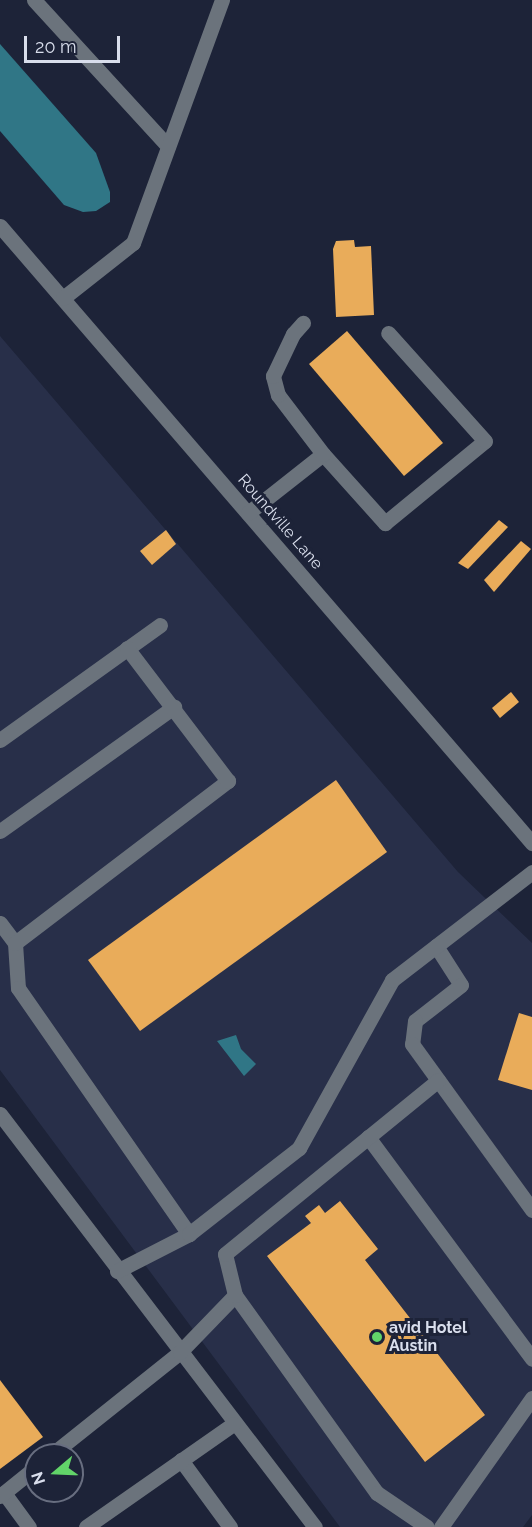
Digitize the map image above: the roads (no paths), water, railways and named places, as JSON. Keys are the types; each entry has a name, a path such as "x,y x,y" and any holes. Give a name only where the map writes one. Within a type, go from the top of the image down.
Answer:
{"street":[{"path":"34,0 168,146"},
{"path":"63,298 133,243 222,0"},
{"name":"Roundville Lane","path":"0,226 532,843"},
{"path":"303,323 292,334 273,376 278,395 323,454 385,523 485,441 388,333"},
{"path":"249,513 323,454"},
{"path":"0,740 160,625"},
{"path":"15,943 228,781 127,648"},
{"path":"0,831 174,707"},
{"path":"117,1271 189,1234 299,1148 392,980 532,872"},
{"path":"0,923 15,943 18,988 189,1234"},
{"path":"436,946 461,985 415,1021 412,1044 532,1210"},
{"path":"427,1527 377,1493 235,1295 225,1254 438,1080"},
{"path":"0,1114 233,1424 315,1527"},
{"path":"368,1137 532,1359"},
{"path":"66,1443 180,1352 235,1295"},
{"path":"441,1527 532,1398"},
{"path":"86,1527 233,1424"},
{"path":"181,1460 230,1527"},
{"path":"24,1477 2,1494 29,1527"}],"place":[{"name":"avid Hotel Austin","path":"377,1337"}]}
